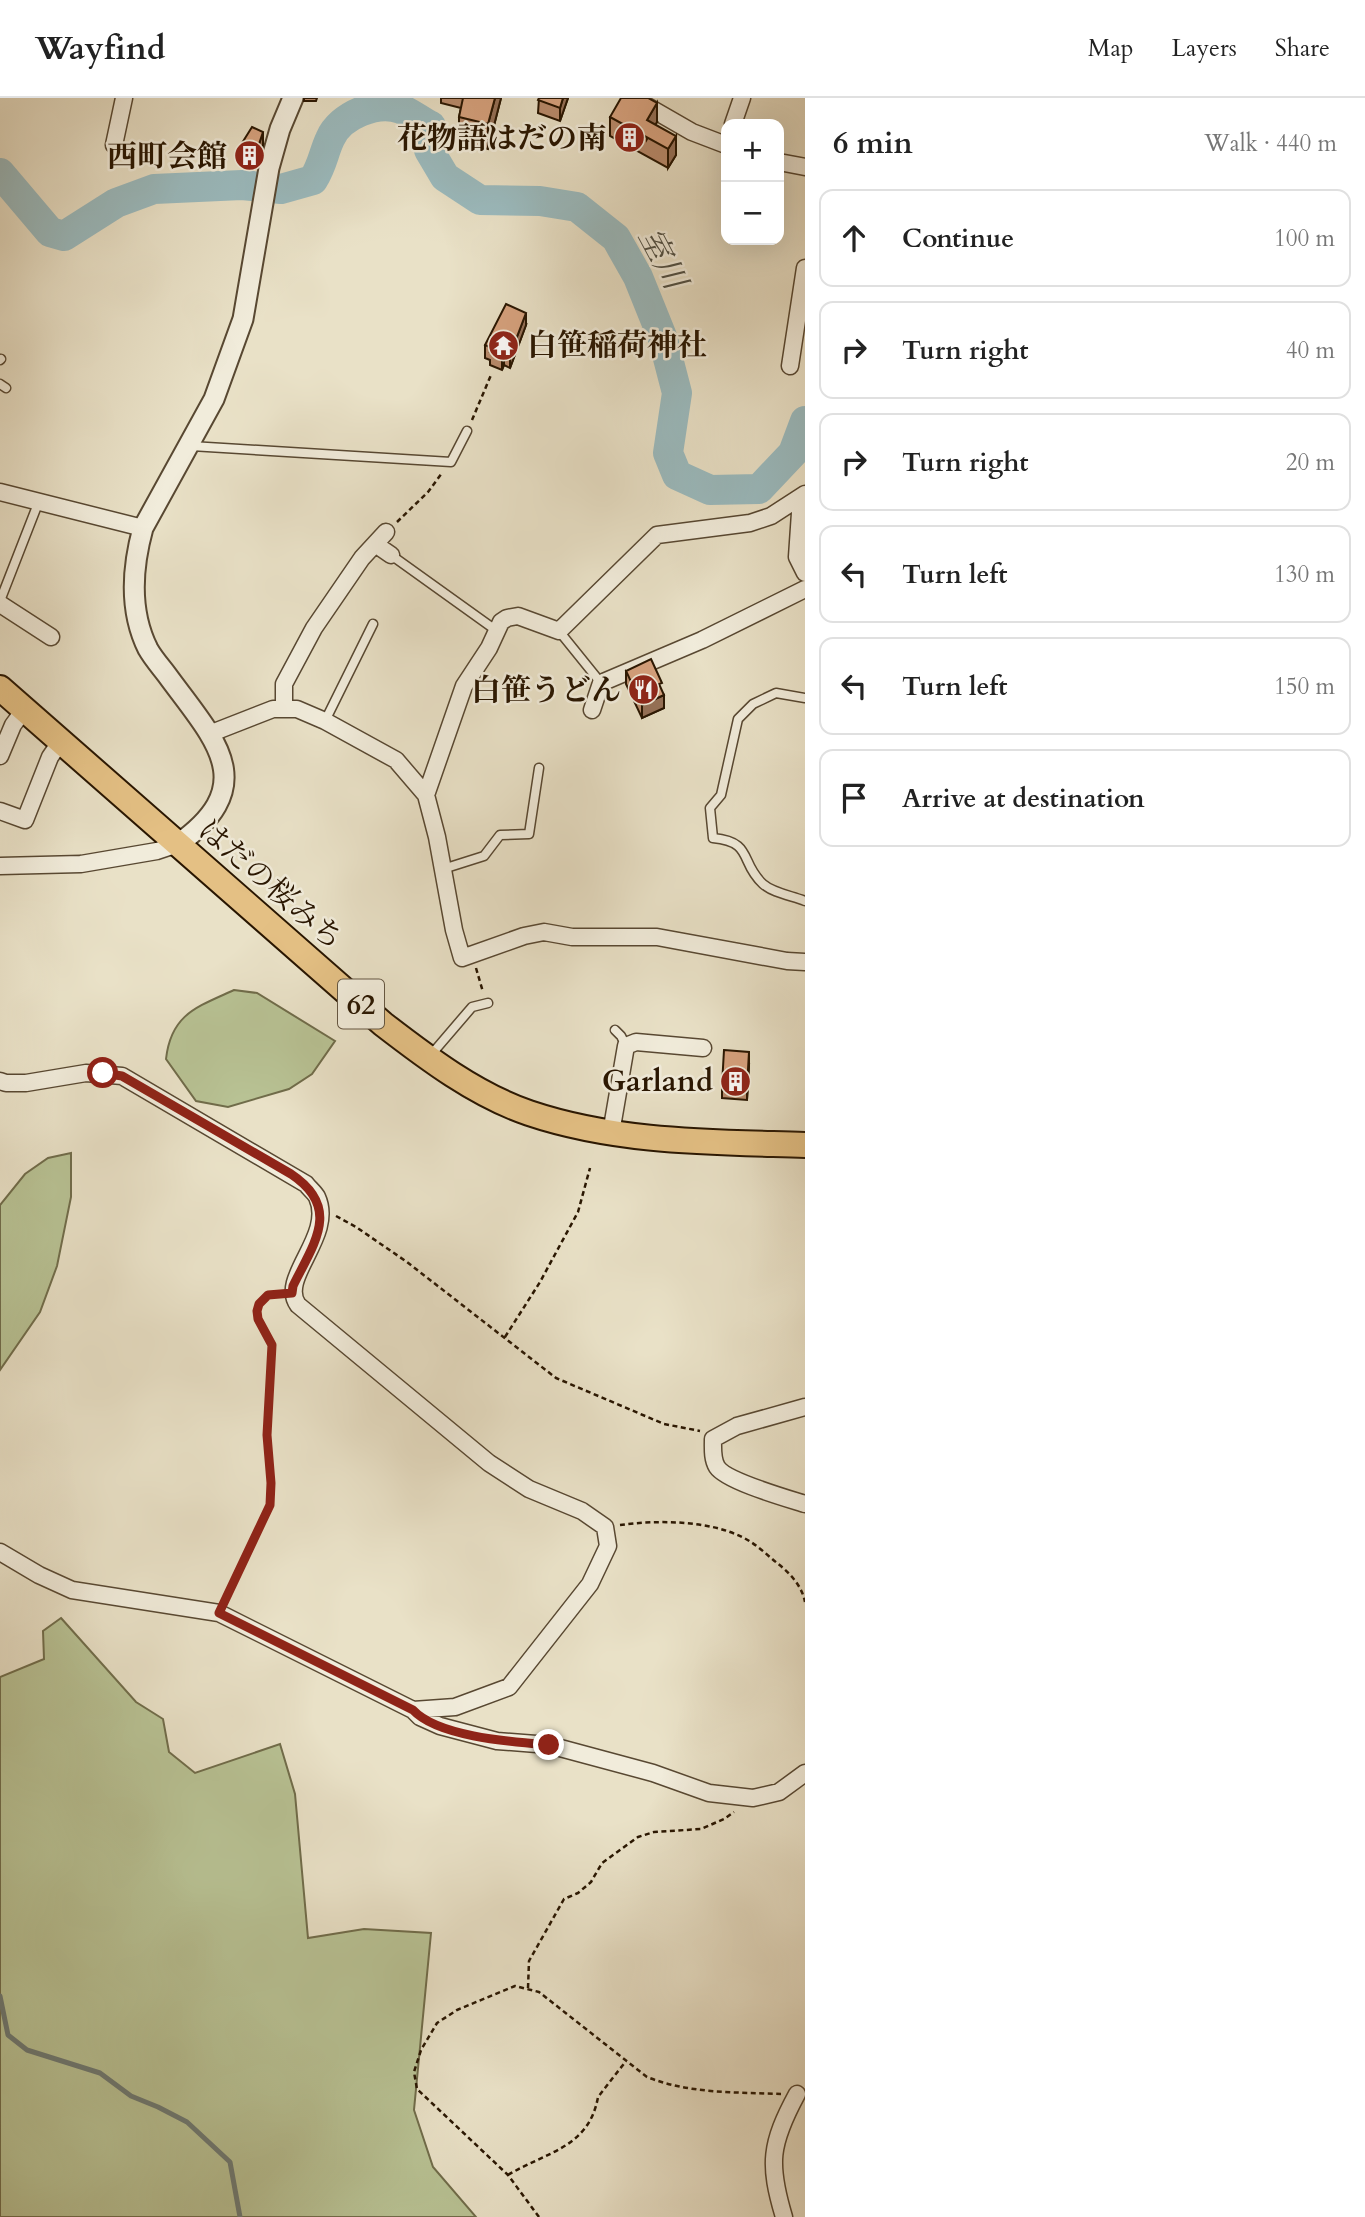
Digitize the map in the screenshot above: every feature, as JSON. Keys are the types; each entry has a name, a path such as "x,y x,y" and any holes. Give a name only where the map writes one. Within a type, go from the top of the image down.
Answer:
{"main road":[{"name":"はだの桜みち","path":"0,688 383,1024 428,1058 489,1095 528,1112 611,1133 676,1141 805,1145"}],"street":[{"path":"0,866 81,864 156,851 178,844 196,832 221,798 225,777 221,753 149,651 135,607 134,578 143,528 214,398 243,319 269,168 280,129 293,98"},
{"path":"633,98 692,132 721,142"},
{"path":"735,119 742,98"},
{"path":"114,145 127,107"},
{"path":"784,163 805,167"},
{"path":"790,366 805,268"},
{"path":"0,492 143,528"},
{"path":"803,496 797,557 805,573"},
{"path":"426,795 464,686 501,622 519,616 559,631 657,535 750,523 771,516 803,496"},
{"path":"386,533 391,555"},
{"path":"284,707 284,684 314,628 339,589 386,533"},
{"path":"592,710 601,683 702,640 805,589"},
{"path":"0,603 51,638"},
{"path":"209,734 284,707 297,709 325,721 396,760 426,795 462,958 524,936 544,932 572,937 657,937 805,962"},
{"path":"0,756 13,725 24,710"},
{"path":"0,811 25,820 50,757 61,741"},
{"path":"611,1133 626,1046 636,1042 703,1048"},
{"path":"0,1080 6,1083 26,1083 86,1073 122,1076 306,1184 317,1198 318,1234 293,1286 292,1293 298,1305 489,1463 529,1489 582,1511 605,1527 608,1546 590,1584 509,1687 455,1707 413,1710"},
{"path":"805,1407 737,1426 713,1439 716,1466 727,1477 805,1504"},
{"path":"0,1552 72,1590 219,1613 413,1710 420,1717 440,1727 498,1741 549,1745 653,1773 709,1793 753,1798 779,1792 805,1773"},
{"path":"784,2217 774,2183 774,2152 786,2115 797,2094"}],"lane":[{"path":"188,445 450,462 467,431"},
{"path":"0,603 39,501"},
{"path":"391,555 497,631"},
{"path":"325,721 373,624"},
{"path":"559,631 601,683"},
{"path":"805,698 776,693 753,704 738,719 721,795 710,808 713,838 732,840 765,886 805,901"},
{"path":"443,869 484,856 500,835 529,834 540,768"},
{"path":"428,1058 471,1007 487,1003"},
{"path":"615,1030 626,1046"}],"path":[{"path":"471,420 491,374"},
{"path":"386,533 428,492 450,462"},
{"path":"472,955 487,1003"},
{"path":"505,1337 540,1282 578,1212 590,1168"},
{"path":"318,1207 376,1241 556,1378 664,1424 717,1436"},
{"path":"219,1613 270,1505 267,1435 272,1345 258,1319 257,1311 259,1304 268,1295 292,1293"},
{"path":"605,1527 639,1523 700,1525 726,1530 745,1538 782,1567 802,1590 805,1602"},
{"path":"528,1988 529,1961 559,1907 564,1899 578,1893 591,1882 601,1863 638,1837 654,1832 701,1829 724,1819 753,1798"},
{"path":"539,2217 508,2175 417,2090 414,2072 421,2050 437,2023 457,2010 515,1986 528,1988 539,1992 647,2077 698,2091 797,2094"},
{"path":"508,2175 574,2142 581,2135 598,2096 626,2061"}],"green space":[{"path":"234,990 257,993 335,1041 312,1074 289,1089 228,1107 196,1101 166,1059 169,1044 180,1022 188,1014"},
{"path":"71,1153 71,1197 57,1266 40,1312 0,1370 0,1205 25,1174 48,1158"},
{"path":"61,1618 136,1702 163,1719 169,1752 195,1773 280,1744 295,1794 308,1938 364,1929 431,1933 414,2110 433,2167 476,2217 0,2217 0,1677 44,1659 43,1631"}],"building":[{"path":"463,98 495,98 488,124 459,117"},
{"path":"563,98 560,108 538,100"},
{"path":"621,98 648,98 657,103 647,120 676,136 668,149 610,117"},
{"path":"252,127 263,132 258,153 249,152 247,156 237,151"},
{"path":"506,304 526,313 510,355 504,352 502,357 490,352 492,348 485,345"},
{"path":"651,659 662,683 659,684 664,695 642,705 626,671"},
{"name":"Garland","path":"724,1050 749,1052 747,1087 722,1085"}],"waterway":[{"name":"室川","path":"0,173 50,232 64,236 116,203 154,189 242,185 281,189 313,180 330,139 342,123 371,108 401,109 431,126 429,150 445,177 480,200 540,201 577,207 616,238 638,277 663,339 677,393 668,453 677,475 710,490 759,489 793,453 805,421"},
{"path":"0,1996 8,2035 27,2050 100,2073 131,2096 187,2122 230,2162 240,2217"}],"place":[{"name":"花物語はだの南","path":"630,138"},
{"name":"西町会館","path":"250,156"},
{"name":"白笹稲荷神社","path":"504,345"},
{"name":"白笹うどん","path":"644,690"},
{"name":"Garland","path":"736,1081"}],"route":[{"path":"103,1073 122,1076 291,1174 306,1184 317,1198 320,1216 318,1234 292,1293 268,1295 259,1304 257,1311 258,1319 272,1345 267,1435 270,1505 219,1613 413,1710 420,1717 440,1727 498,1741 549,1745"}]}
